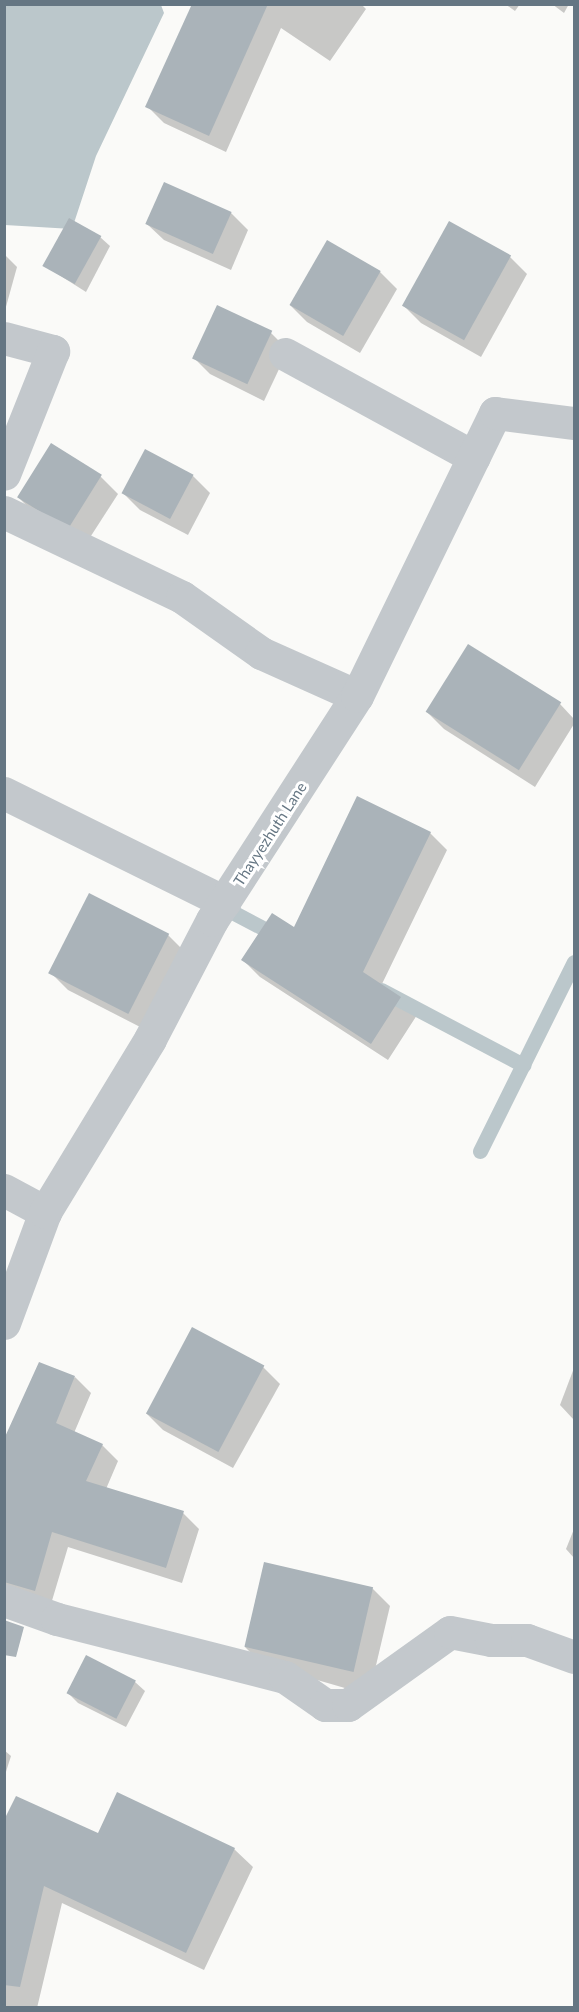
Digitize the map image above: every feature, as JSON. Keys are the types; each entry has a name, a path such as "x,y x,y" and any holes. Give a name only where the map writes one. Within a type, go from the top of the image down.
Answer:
{"street":[{"path":"4,338 53,351 4,474"},
{"path":"285,354 474,457"},
{"name":"Thayyezhuth Lane","path":"4,1323 45,1212 150,1039 220,909 357,696 495,413 574,423"},
{"path":"4,512 182,597 261,653 357,696"},
{"path":"4,793 220,909"},
{"path":"4,1190 45,1212"},
{"path":"4,1600 57,1619 285,1677 325,1705 348,1705 450,1632 491,1640 527,1640 574,1657"}],"shaded area":[{"path":"4,5 161,5 164,13 96,156 72,229 5,225"}],"building":[{"path":"192,4 268,4 209,136 145,107"},
{"path":"164,182 232,212 213,254 145,224"},
{"path":"69,218 101,236 75,284 42,266"},
{"path":"449,221 511,255 464,340 402,306"},
{"path":"327,240 381,271 343,336 290,305"},
{"path":"217,305 272,331 247,384 192,358"},
{"path":"51,443 102,475 68,529 17,497"},
{"path":"145,449 194,475 170,519 122,493"},
{"path":"468,644 561,702 519,770 426,712"},
{"path":"357,796 431,832 363,972 401,997 371,1044 241,960 272,913 294,927"},
{"path":"89,893 169,934 128,1014 48,973"},
{"path":"192,1327 264,1365 218,1452 146,1414"},
{"path":"39,1362 75,1376 56,1423 103,1444 86,1481 184,1511 166,1568 52,1532 35,1591 4,1582 4,1439"},
{"path":"264,1562 373,1587 354,1672 244,1647"},
{"path":"4,1620 24,1627 16,1657 4,1655"},
{"path":"86,1655 136,1680 116,1719 66,1693"},
{"path":"117,1792 235,1848 186,1953 44,1886 20,1987 4,1985 4,1820 16,1796 98,1833"}],"waterway":[{"path":"219,905 280,937"},
{"path":"480,1151 574,962"},
{"path":"381,990 523,1065"}]}
